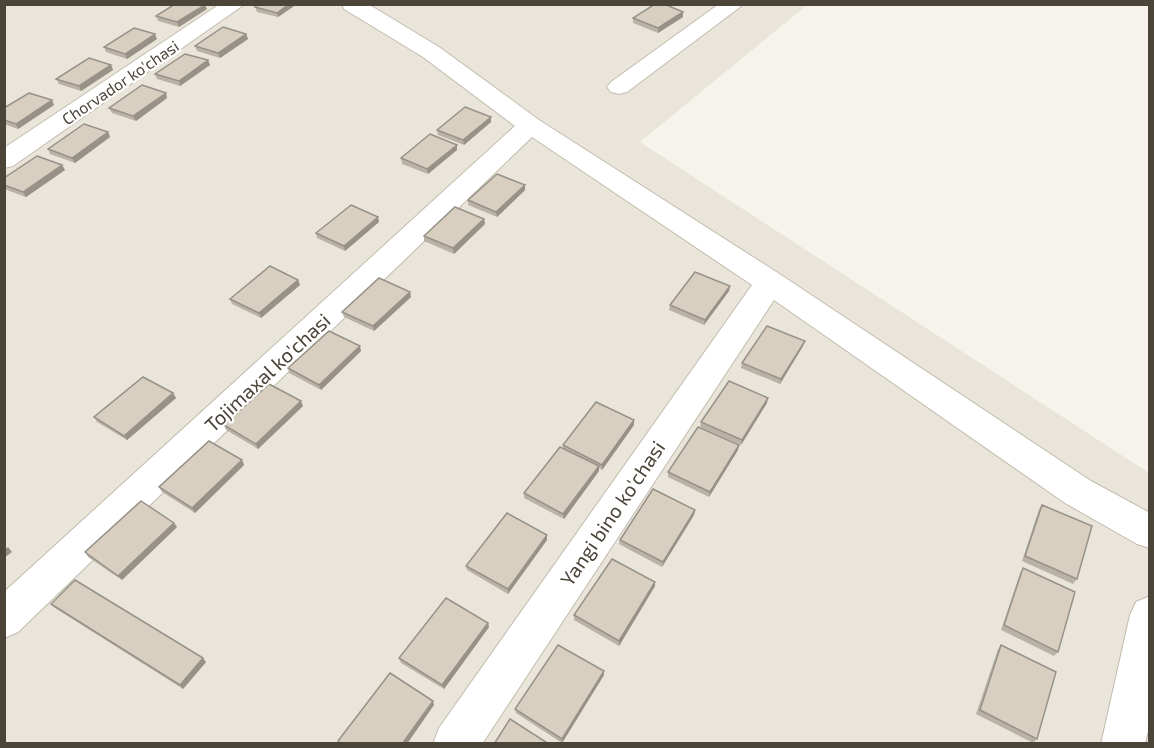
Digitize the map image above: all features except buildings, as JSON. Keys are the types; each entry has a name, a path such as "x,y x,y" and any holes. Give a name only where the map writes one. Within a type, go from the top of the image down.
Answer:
{"street":[{"name":"Chorvador ko'chasi","path":"4,160 235,4"},
{"path":"352,4 431,52 530,125 770,282 1078,492 1149,532"},
{"path":"619,87 734,4"},
{"name":"Tojimaxal ko'chasi","path":"4,619 530,125"},
{"name":"Yangi bino ko'chasi","path":"454,744 770,282"},
{"path":"1123,744 1149,615"}],"shaded area":[{"path":"4,5 807,5 640,142 1149,473 1149,743 5,743"}]}
